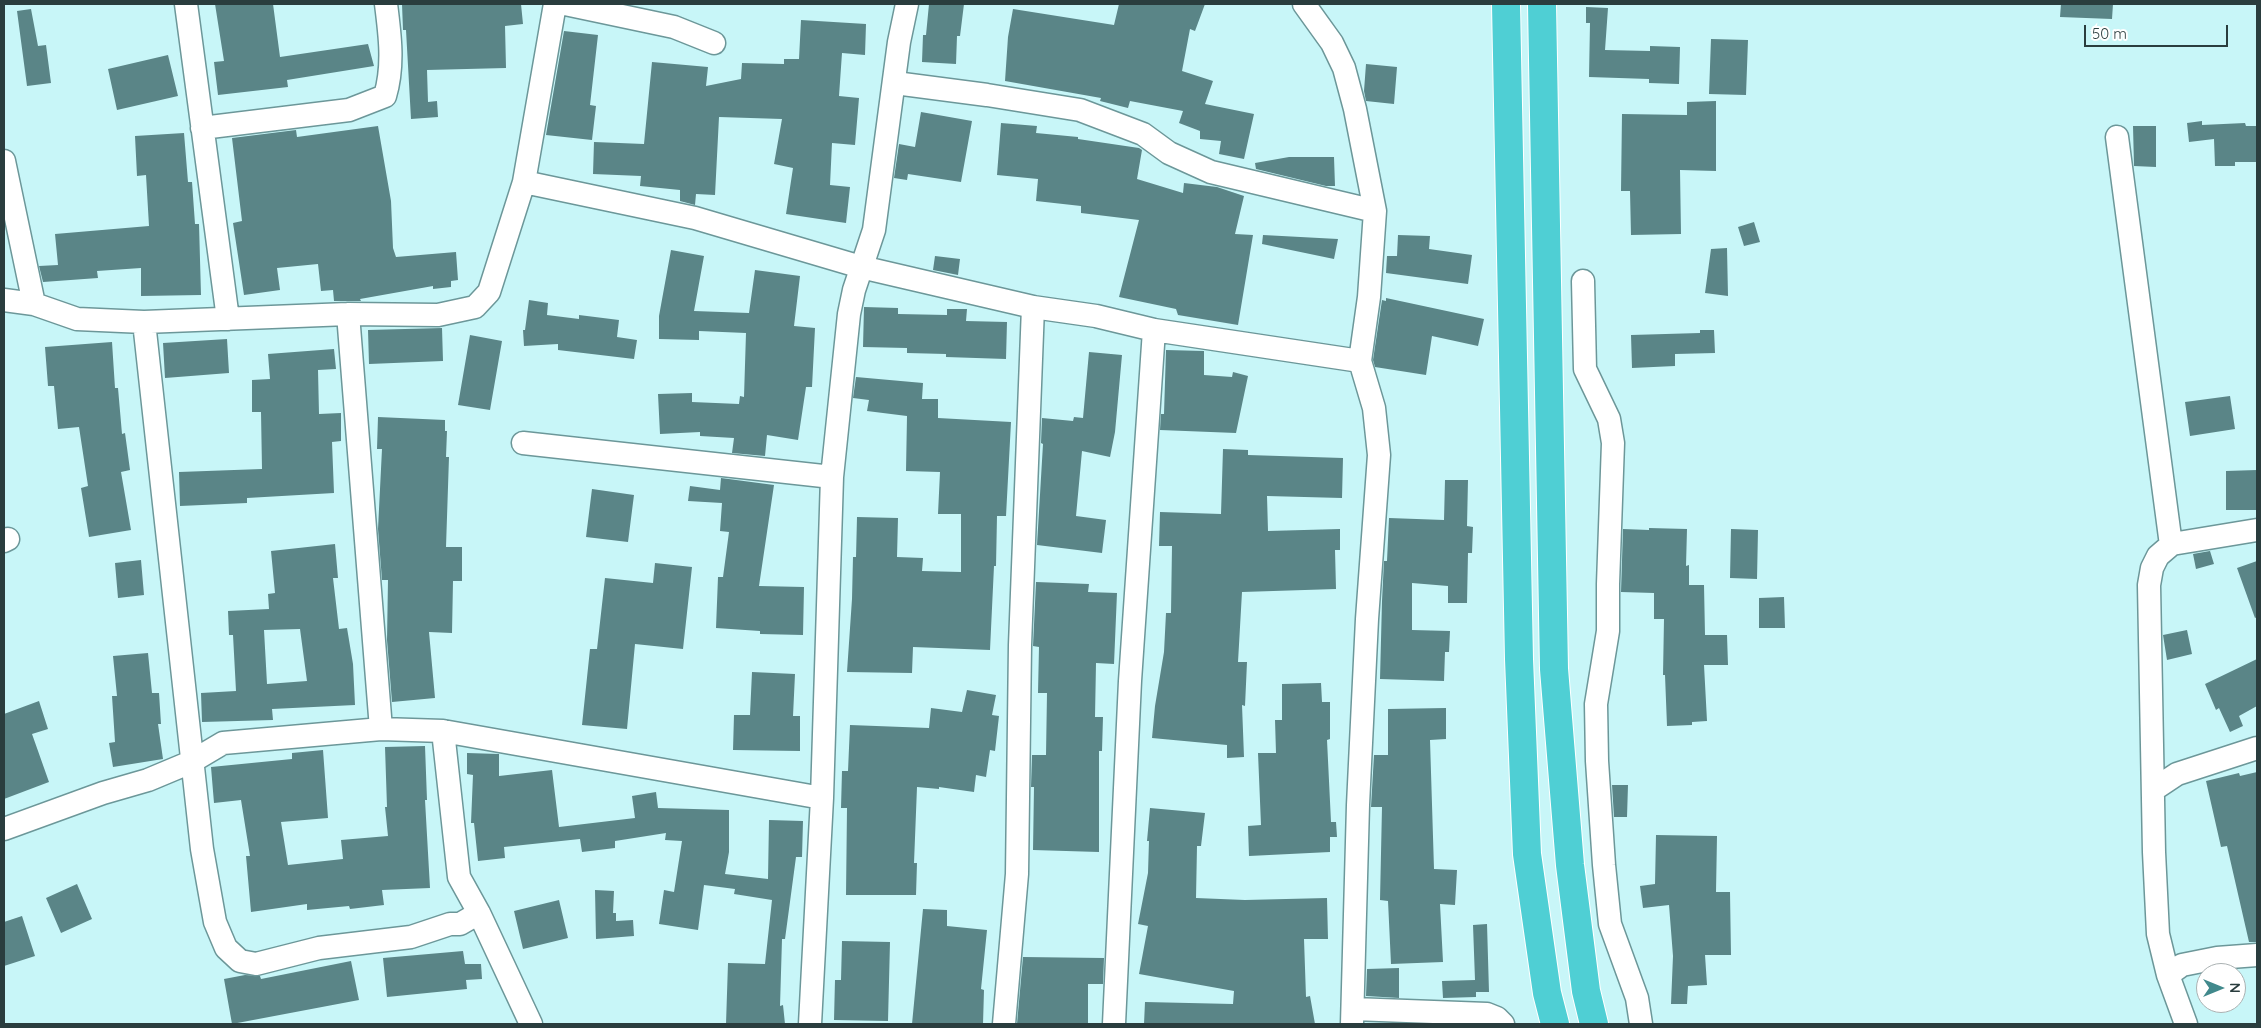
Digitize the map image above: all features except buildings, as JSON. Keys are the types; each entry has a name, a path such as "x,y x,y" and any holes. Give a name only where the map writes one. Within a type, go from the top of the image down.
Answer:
{"highway":[{"path":"1506,4 1518,649 1526,854 1547,993 1555,1024"},
{"path":"1542,4 1554,670 1570,865 1586,990 1594,1024"}],"street":[{"path":"186,4 228,319"},
{"path":"202,128 349,110 385,96 391,70 391,42 386,4"},
{"path":"4,300 34,304 77,319 144,322 348,314 438,315 475,308 489,292 524,182 555,4"},
{"path":"565,4 674,27 714,43"},
{"path":"810,1024 822,798 832,477 849,314 861,267 874,230 899,42 907,4"},
{"path":"1304,4 1332,43 1344,68 1355,109 1375,211 1369,297 1360,361 1374,408 1379,455 1367,619 1358,805 1352,1017 1487,1014 1497,1018 1503,1024"},
{"path":"895,83 987,94 1080,110 1143,134 1169,152 1211,172 1375,211"},
{"path":"2117,137 2171,545"},
{"path":"4,161 34,304"},
{"path":"524,182 695,218 861,267 1033,306 1096,316 1154,330 1360,361"},
{"path":"1583,281 1585,369 1609,419 1613,442 1608,631 1596,704 1597,761 1604,865 1610,924 1638,998 1641,1024"},
{"path":"1004,1024 1017,874 1020,645 1033,306"},
{"path":"348,314 381,729"},
{"path":"144,322 202,850 215,922 226,948 240,961 256,964 319,948 411,937 450,924 460,924 479,912"},
{"path":"1114,1024 1130,680 1154,330"},
{"path":"523,442 832,477"},
{"path":"2186,1024 2168,975 2158,934 2149,585 2152,568 2158,556 2171,545 2257,530"},
{"path":"4,829 103,793 148,780 191,762 223,743 381,729 443,731 822,798"},
{"path":"443,731 459,877 479,912 531,1024"},
{"path":"2153,790 2177,774 2257,748"},
{"path":"2168,975 2182,965 2217,958 2257,955"}]}
